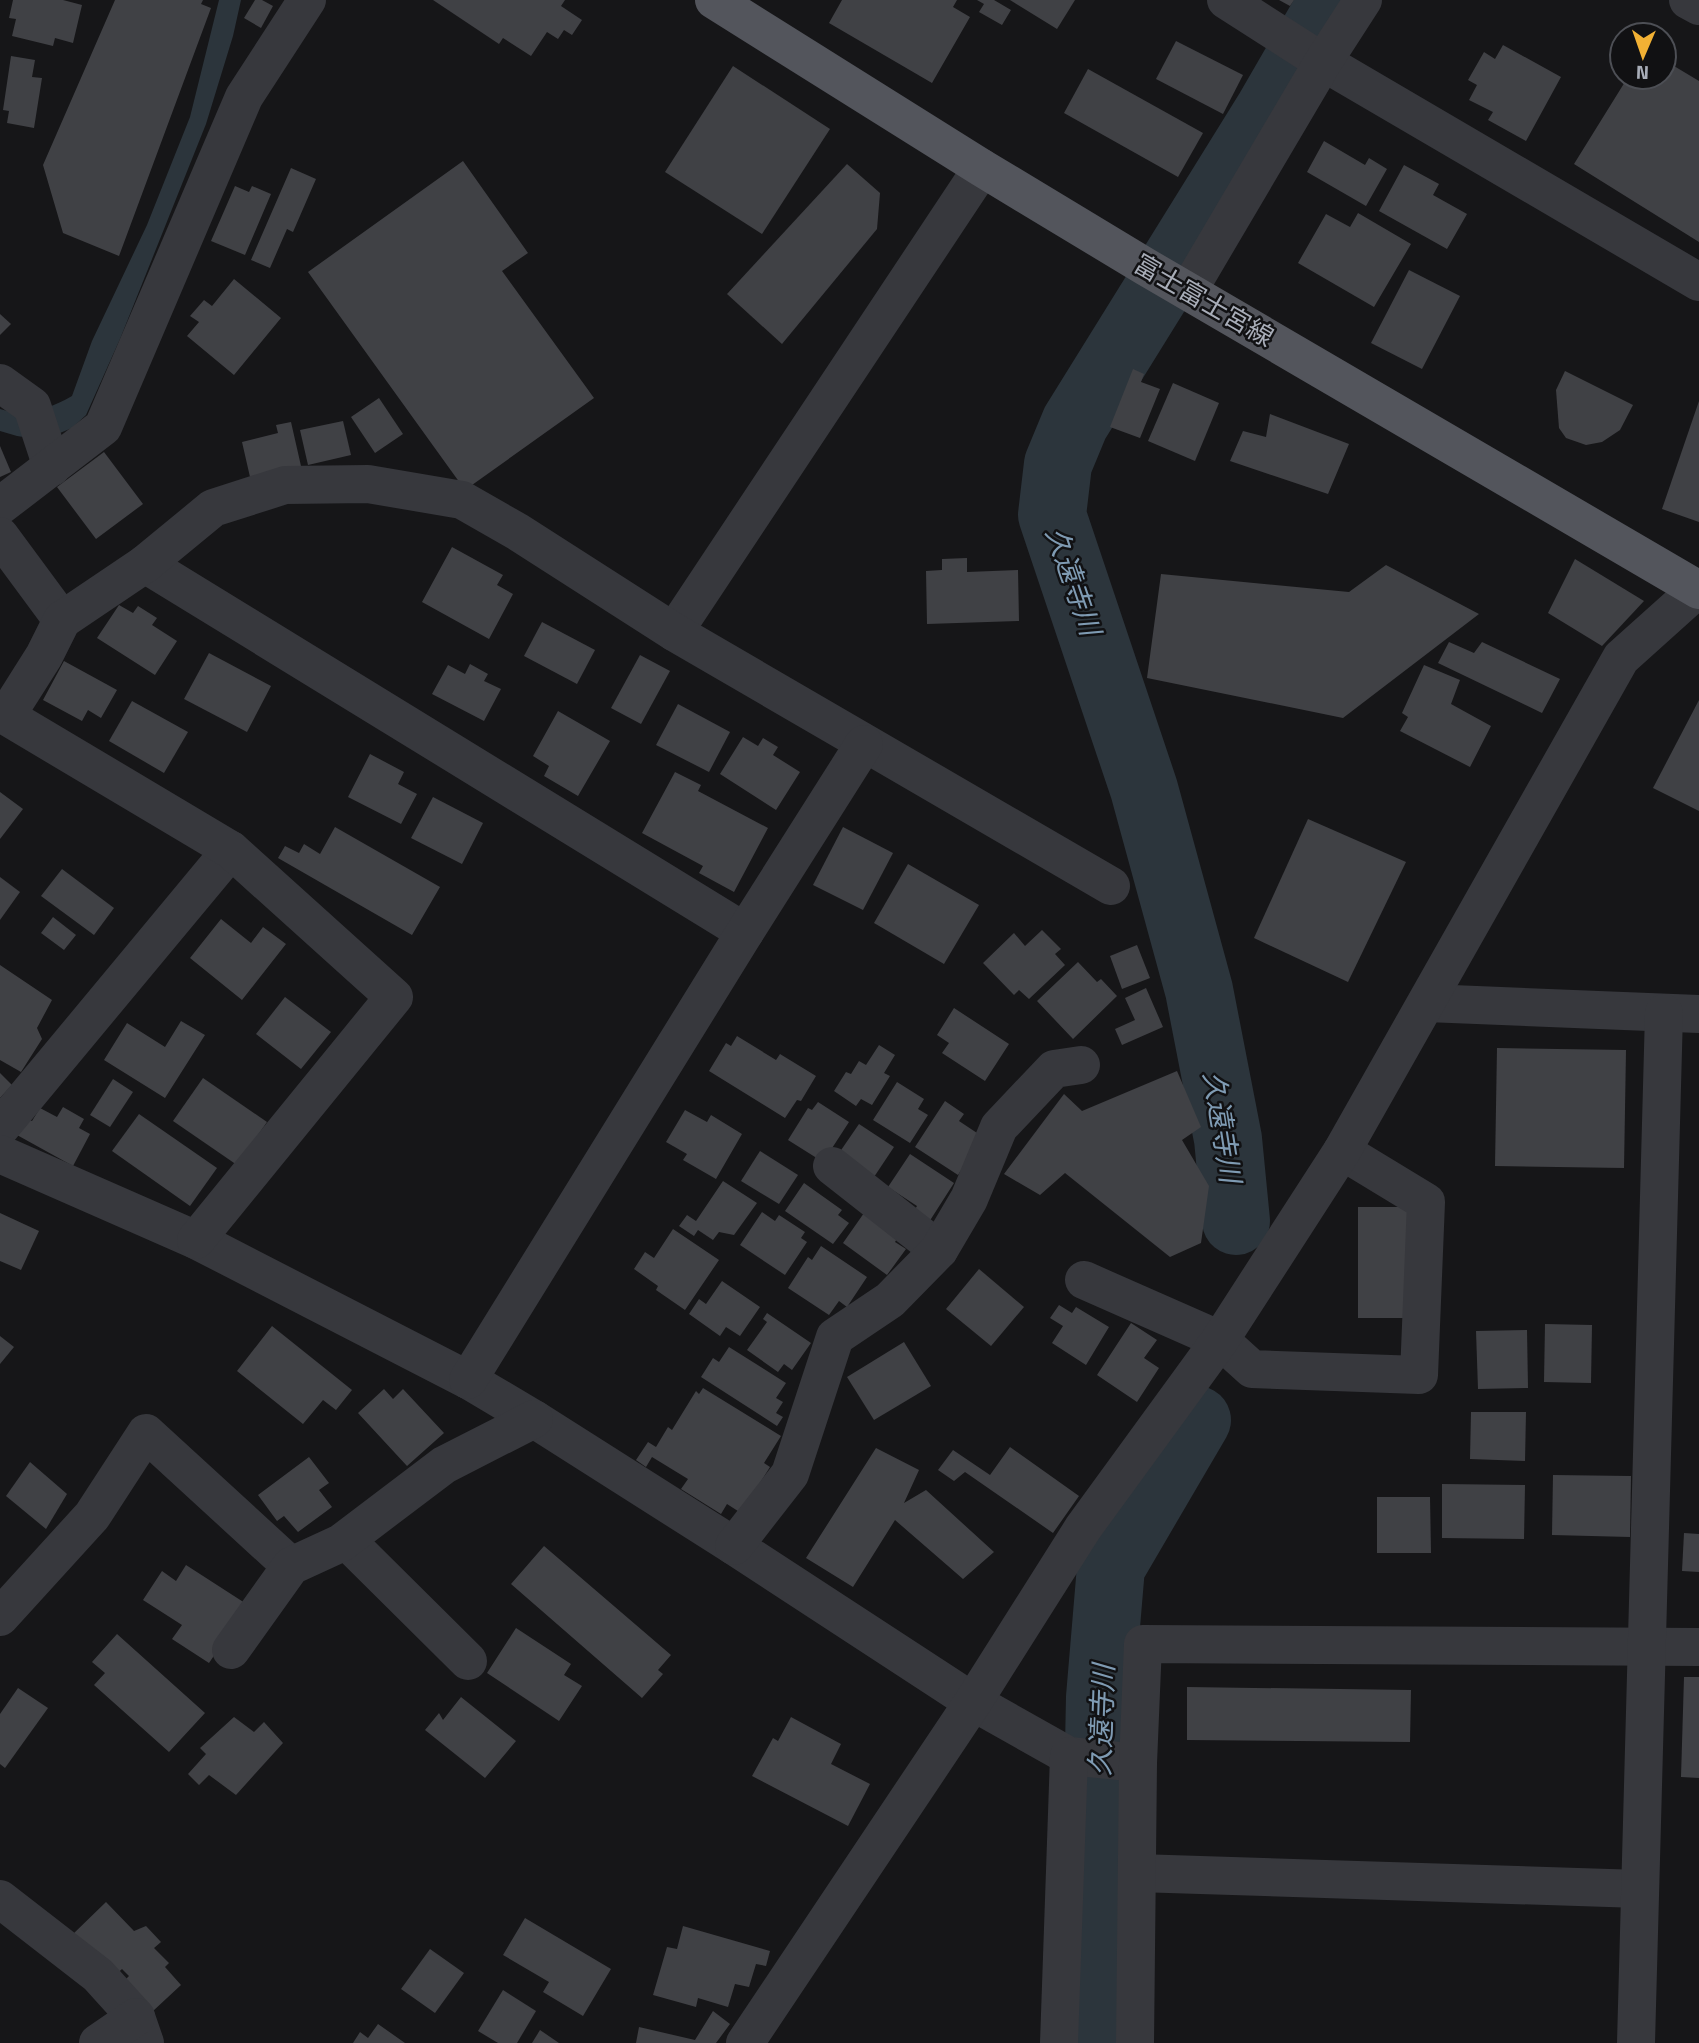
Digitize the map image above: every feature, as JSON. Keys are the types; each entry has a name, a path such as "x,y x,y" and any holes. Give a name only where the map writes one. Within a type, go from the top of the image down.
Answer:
{"main road":[{"name":"富士富士宮線","path":"714,0 1146,267 1698,590"}],"street":[{"path":"0,506 49,458 103,427 244,97 307,0"},
{"path":"1226,0 1321,60 1699,282"},
{"path":"1185,290 1321,60 1363,0"},
{"path":"1688,0 1699,6"},
{"path":"674,632 982,168"},
{"path":"0,383 32,406 49,458"},
{"path":"196,1241 394,997 231,850 6,716 44,656 62,620 145,564 213,508 285,485 368,484 462,500 674,632 1111,886"},
{"path":"0,536 62,620"},
{"path":"145,564 745,932"},
{"path":"745,2043 974,1702 1083,1528 1220,1340 1342,1151 1621,658 1698,590"},
{"path":"468,1380 864,744"},
{"path":"0,1128 231,850"},
{"path":"1427,1003 1682,1014 1646,1646 1636,2043"},
{"path":"734,1546 790,1474 835,1337 890,1300 939,1250 969,1199 999,1128 1054,1069 1081,1065"},
{"path":"1084,1280 1220,1340 1252,1369 1419,1375 1426,1202 1342,1151"},
{"path":"0,1154 196,1241 468,1380 734,1546 974,1702 1077,1757 1131,1762"},
{"path":"832,1166 939,1250"},
{"path":"232,1650 291,1566 346,1540 444,1465 534,1419"},
{"path":"0,1618 92,1516 146,1433 291,1566"},
{"path":"346,1540 468,1661"},
{"path":"1135,2043 1137,1873 1131,1762 1143,1644 1699,1647"},
{"path":"1059,2043 1077,1757"},
{"path":"1137,1873 1640,1889"},
{"path":"0,1899 98,1975 140,2030 98,2043"}],"shaded area":[{"path":"219,0 241,0 206,124 120,339 86,415 72,428 43,440 0,431 0,409 28,412 55,405 72,396 92,341 147,225 190,117"}],"building":[{"path":"13,0 63,0 82,5 73,43 55,38 53,46 12,36 16,19 9,18"},
{"path":"115,0 203,0 201,4 211,8 119,256 63,233 43,165"},
{"path":"255,0 262,0 273,6 261,28 244,18"},
{"path":"433,0 565,0 561,6 582,20 572,35 564,30 558,39 547,32 531,56 503,38 499,44"},
{"path":"842,0 957,0 953,7 970,17 932,83 829,23"},
{"path":"977,0 994,0 1011,10 1002,25 979,12 984,4"},
{"path":"1010,0 1075,0 1057,29"},
{"path":"1279,0 1294,0 1290,6"},
{"path":"1176,41 1243,75 1223,114 1156,79"},
{"path":"1503,45 1561,77 1526,141 1488,120 1493,112 1469,100 1477,85 1468,80 1484,52 1495,59"},
{"path":"11,56 35,60 32,77 42,78 34,128 7,123 9,111 3,110"},
{"path":"733,66 830,129 762,234 665,172"},
{"path":"1678,68 1699,81 1699,242 1574,164 1619,91 1678,91"},
{"path":"1088,69 1203,133 1178,177 1064,113"},
{"path":"1324,141 1365,165 1369,158 1387,169 1366,206 1307,172"},
{"path":"463,161 528,253 502,271 594,398 465,490 308,272"},
{"path":"847,164 880,193 877,229 782,344 727,294"},
{"path":"1404,165 1439,184 1433,195 1467,214 1447,249 1379,211"},
{"path":"291,168 316,179 293,232 287,229 270,268 251,260"},
{"path":"235,186 249,192 252,186 271,194 245,255 211,241"},
{"path":"1358,213 1411,244 1374,307 1298,263 1326,214 1350,227"},
{"path":"1409,270 1460,296 1422,369 1371,343"},
{"path":"234,279 281,318 234,375 187,336 199,322 190,316 204,300 212,306"},
{"path":"0,314 11,324 0,335"},
{"path":"1133,369 1144,374 1141,382 1160,389 1140,438 1110,427"},
{"path":"1565,371 1633,405 1620,430 1602,442 1586,445 1566,438 1559,428 1556,390"},
{"path":"1173,383 1219,403 1195,461 1148,441"},
{"path":"379,398 403,434 375,453 351,417"},
{"path":"1699,401 1699,522 1662,509"},
{"path":"1270,414 1349,444 1328,494 1230,461 1243,431 1266,437"},
{"path":"343,421 351,455 308,465 300,430"},
{"path":"291,422 301,466 250,477 242,442 278,433 276,425"},
{"path":"0,446 11,472 0,477"},
{"path":"104,452 143,504 96,539 57,487"},
{"path":"452,547 503,575 497,585 513,594 489,639 422,602"},
{"path":"967,558 967,572 1018,570 1019,621 927,624 926,571 942,570 942,559"},
{"path":"1575,559 1644,601 1602,646 1548,613"},
{"path":"1386,565 1479,614 1343,718 1147,678 1161,574 1349,592"},
{"path":"119,605 133,613 138,606 157,618 152,625 177,641 155,675 97,638"},
{"path":"542,622 595,650 577,684 524,656"},
{"path":"1449,642 1474,653 1482,642 1560,679 1542,713 1438,663"},
{"path":"209,653 271,686 247,732 184,699"},
{"path":"640,655 670,671 641,724 611,708"},
{"path":"64,661 117,690 101,718 88,710 82,721 43,700"},
{"path":"470,664 488,674 484,681 501,689 484,721 432,694 448,665 465,674"},
{"path":"1424,665 1460,680 1451,704 1491,726 1470,767 1400,731 1408,717 1402,713"},
{"path":"1699,700 1699,811 1653,788"},
{"path":"132,701 188,732 164,773 109,741"},
{"path":"678,704 730,732 709,772 656,745"},
{"path":"558,711 610,741 578,796 544,776 549,766 533,756"},
{"path":"743,737 758,746 763,738 778,747 773,755 800,772 776,810 720,774"},
{"path":"370,754 404,772 398,784 417,794 401,824 348,797"},
{"path":"675,772 701,785 698,791 768,828 734,892 699,873 703,866 642,833"},
{"path":"0,792 23,809 0,839"},
{"path":"433,797 483,823 462,864 411,838"},
{"path":"1308,819 1406,862 1348,982 1254,938"},
{"path":"335,827 440,887 412,935 278,858 285,846 299,853 304,844 320,854"},
{"path":"843,827 893,853 863,910 813,885"},
{"path":"908,864 979,905 944,964 874,923"},
{"path":"62,869 114,908 94,935 41,896"},
{"path":"0,877 20,892 0,920"},
{"path":"53,917 76,935 64,950 41,933"},
{"path":"221,919 251,943 263,927 286,944 242,1000 190,958"},
{"path":"1042,930 1061,949 1055,954 1065,965 1029,999 1019,990 1014,995 983,963 1014,933 1025,946"},
{"path":"1137,945 1150,978 1122,989 1110,956"},
{"path":"1078,962 1097,982 1101,979 1117,996 1073,1039 1037,1001"},
{"path":"0,965 52,1000 37,1028 42,1039 21,1072 0,1060"},
{"path":"1146,988 1163,1027 1122,1045 1115,1029 1135,1020 1125,998"},
{"path":"285,997 331,1032 301,1069 256,1034"},
{"path":"954,1008 1009,1044 985,1081 942,1053 949,1043 937,1035"},
{"path":"181,1021 205,1035 165,1098 104,1060 127,1023 165,1047"},
{"path":"737,1036 776,1060 780,1054 816,1076 801,1101 797,1100 785,1118 709,1071 726,1043 731,1046"},
{"path":"879,1045 895,1055 884,1073 890,1076 872,1105 861,1099 856,1106 834,1091 846,1072 851,1074 859,1061 866,1065"},
{"path":"1497,1048 1626,1050 1624,1168 1495,1166"},
{"path":"1177,1071 1201,1127 1182,1140 1209,1186 1201,1243 1170,1257 1065,1173 1040,1195 1004,1174 1064,1094 1082,1111"},
{"path":"0,1073 12,1085 0,1098"},
{"path":"203,1078 267,1122 237,1165 173,1121"},
{"path":"113,1079 133,1092 110,1127 90,1115"},
{"path":"897,1082 924,1099 918,1109 928,1115 910,1143 873,1120"},
{"path":"945,1101 964,1114 959,1121 983,1137 958,1175 915,1147"},
{"path":"818,1102 849,1122 823,1162 788,1140 808,1108 812,1110"},
{"path":"63,1107 84,1119 79,1128 90,1134 73,1166 17,1135 26,1119 32,1121 40,1108 57,1117"},
{"path":"685,1110 707,1122 711,1115 742,1134 716,1179 683,1160 687,1154 666,1142"},
{"path":"139,1114 217,1168 190,1206 112,1151"},
{"path":"859,1124 894,1147 872,1180 837,1156"},
{"path":"760,1151 798,1175 779,1204 741,1181"},
{"path":"910,1154 954,1183 929,1222 914,1211 917,1206 888,1187"},
{"path":"723,1181 757,1203 734,1235 719,1232 713,1240 698,1230 694,1236 679,1226 687,1215 696,1221"},
{"path":"804,1183 842,1210 838,1215 849,1223 833,1244 785,1211"},
{"path":"1358,1207 1410,1207 1411,1318 1358,1318"},
{"path":"762,1212 775,1221 779,1215 805,1232 801,1238 807,1242 785,1275 740,1245"},
{"path":"0,1213 39,1231 21,1270 0,1261"},
{"path":"864,1213 898,1237 895,1242 906,1249 887,1275 843,1243"},
{"path":"673,1229 719,1260 685,1310 656,1290 658,1286 634,1269 645,1252 654,1258"},
{"path":"821,1246 867,1277 847,1307 839,1301 829,1315 788,1288 808,1257 812,1260"},
{"path":"979,1269 1024,1307 991,1346 946,1309"},
{"path":"722,1281 760,1307 740,1336 726,1327 720,1336 689,1314 699,1299 706,1304"},
{"path":"1059,1305 1072,1313 1076,1307 1109,1327 1086,1365 1052,1343 1063,1326 1050,1318"},
{"path":"767,1313 811,1343 792,1370 784,1364 778,1372 747,1350 767,1322 763,1319"},
{"path":"1131,1323 1157,1340 1144,1358 1159,1368 1137,1402 1097,1375"},
{"path":"1545,1324 1592,1325 1591,1383 1544,1382"},
{"path":"272,1326 352,1390 336,1410 323,1400 303,1424 237,1371"},
{"path":"1527,1330 1528,1388 1478,1389 1476,1331"},
{"path":"0,1336 14,1347 0,1364"},
{"path":"904,1342 931,1386 874,1420 847,1377"},
{"path":"729,1347 786,1383 776,1398 783,1402 776,1413 783,1417 777,1426 701,1377 713,1358 719,1362"},
{"path":"703,1388 781,1436 764,1463 770,1467 741,1513 727,1504 721,1514 681,1489 688,1479 652,1457 646,1467 636,1460 648,1442 656,1447 668,1427 672,1430 696,1391 699,1394"},
{"path":"384,1389 393,1399 403,1389 444,1433 407,1466 358,1413"},
{"path":"1471,1412 1526,1412 1525,1461 1470,1459"},
{"path":"1010,1447 1079,1496 1053,1533 965,1472 954,1481 938,1470 953,1450 990,1475"},
{"path":"876,1448 919,1470 904,1503 926,1490 994,1552 963,1579 895,1520 853,1587 806,1558"},
{"path":"309,1457 329,1483 319,1490 332,1507 298,1532 284,1516 277,1521 258,1495"},
{"path":"30,1462 67,1494 46,1529 6,1496"},
{"path":"1553,1475 1631,1476 1630,1537 1552,1535"},
{"path":"1442,1484 1525,1485 1524,1539 1442,1538"},
{"path":"1377,1497 1430,1497 1431,1553 1377,1553"},
{"path":"1684,1533 1699,1534 1699,1572 1682,1571"},
{"path":"544,1546 671,1655 658,1670 663,1674 642,1698 511,1584"},
{"path":"186,1565 248,1605 209,1663 172,1639 182,1625 143,1600 162,1571 176,1581"},
{"path":"516,1628 571,1664 564,1675 582,1686 559,1721 487,1673"},
{"path":"117,1634 205,1713 169,1752 94,1685 105,1673 92,1662"},
{"path":"1684,1677 1699,1677 1699,1778 1681,1777"},
{"path":"1187,1687 1411,1690 1410,1742 1187,1740"},
{"path":"18,1688 48,1708 5,1768 0,1764 0,1714"},
{"path":"461,1697 516,1741 485,1778 425,1730 439,1713 443,1720"},
{"path":"234,1717 254,1732 264,1722 283,1743 236,1795 209,1775 199,1785 188,1774 206,1754 200,1748"},
{"path":"791,1717 841,1744 831,1764 870,1784 848,1826 752,1776 773,1738 778,1741"},
{"path":"106,1902 134,1931 146,1926 161,1942 154,1948 169,1963 165,1967 181,1985 153,2011 124,1981 129,1976 122,1969 111,1979 71,1936"},
{"path":"525,1918 611,1969 583,2016 543,1992 549,1982 503,1955"},
{"path":"683,1926 770,1951 766,1966 756,1964 749,1987 735,1984 728,2007 698,1998 696,2007 653,1995 667,1947 677,1949"},
{"path":"430,1949 464,1973 435,2013 401,1989"},
{"path":"503,1990 536,2011 517,2043 498,2043 478,2031"},
{"path":"713,2011 730,2024 716,2043 636,2043 639,2027 695,2040"},
{"path":"378,2024 405,2043 353,2043 360,2032 368,2038"},
{"path":"540,2030 559,2043 532,2043"}],"waterway":[{"name":"久遠寺川","path":"1236,1221 1228,1139 1199,990 1144,789 1052,515 1058,464 1075,423 1268,112 1333,0"},
{"name":"久遠寺川","path":"1093,2043 1100,1697 1111,1567 1197,1420"}]}
